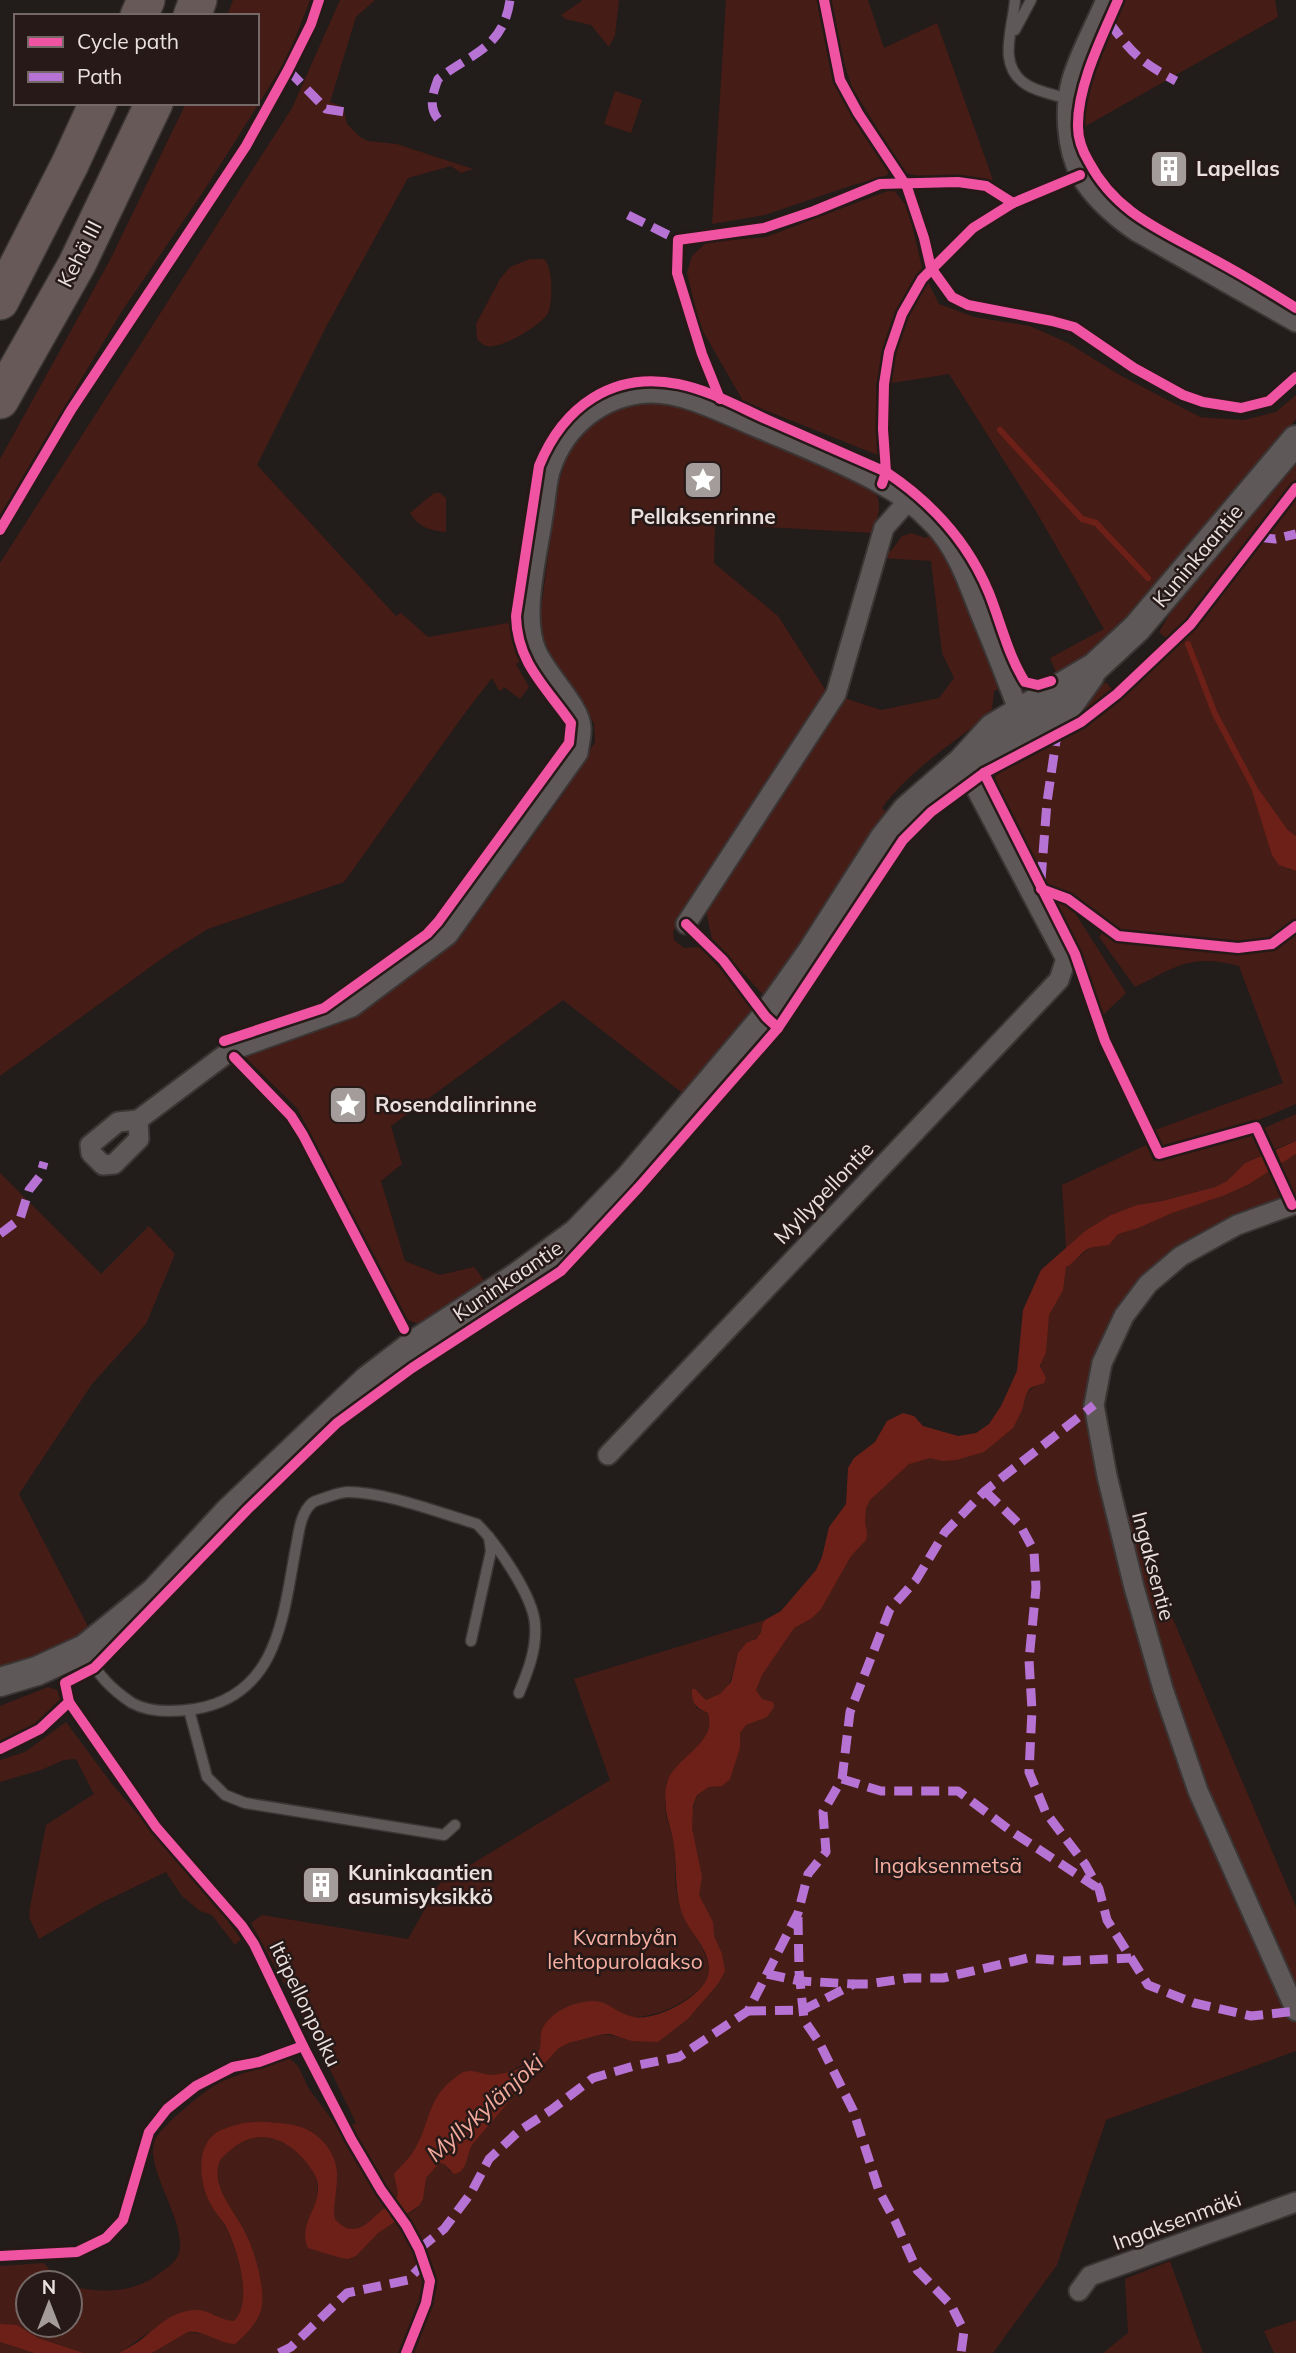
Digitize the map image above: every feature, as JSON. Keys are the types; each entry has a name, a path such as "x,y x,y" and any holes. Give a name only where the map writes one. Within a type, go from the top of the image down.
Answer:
{"highway":[{"path":"0,301 97,105"},
{"name":"Kehä III","path":"0,400 76,264 153,105"}],"main road":[{"name":"Kuninkaantie","path":"0,1682 37,1671 85,1649 155,1592 229,1513 368,1380 415,1343 516,1278 578,1233 629,1179 766,1017 812,952 884,839 907,810 962,762 1005,744 1024,720 1069,706 1095,667 1137,628 1296,439"}],"street":[{"path":"1106,0 1072,78 1066,112 1072,149 1080,174 1112,214 1136,231 1296,322"},
{"path":"138,1120 226,1053 352,1007 448,935 578,753 581,726 578,713 545,669 535,648 530,627 533,589 550,470 562,443 583,418 613,399 650,393 673,395 724,413 804,448 882,484 907,502 934,525 954,553 1024,720"},
{"path":"686,925 836,694 884,528 907,502"},
{"name":"Myllypellontie","path":"608,1455 1059,979 1066,959 962,762"},
{"name":"Ingaksentie","path":"1292,1205 1237,1225 1181,1256 1148,1284 1124,1316 1102,1363 1094,1405 1100,1443 1128,1562 1163,1689 1198,1791 1296,2011"},
{"name":"Ingaksenmäki","path":"1079,2291 1090,2276 1296,2202"}],"lane":[{"path":"1016,0 1007,54 1010,68 1027,85 1069,99"},
{"path":"1011,36 1031,0"},
{"path":"85,1649 94,1668 112,1690 139,1707 176,1712 189,1710 208,1707 242,1691 268,1661 281,1630 301,1519 313,1501 346,1492 378,1496 477,1524 489,1536 515,1573 535,1621 533,1657 519,1693"},
{"path":"471,1641 491,1551 489,1536"},
{"path":"189,1710 207,1777 225,1795 245,1803 444,1835 455,1825"}],"green space":[{"path":"233,0 310,0 288,57 259,103 259,14 228,14"},
{"path":"340,0 375,0 356,17 330,102 343,107 347,124 368,141 397,144 473,169 461,173 451,166 408,178 327,325 257,465 396,616 401,613 428,637 508,623 512,627 523,660 516,664 529,687 520,699 504,687 501,691 498,689 492,678 344,882 208,929 171,952 0,1076 0,563 292,108"},
{"path":"583,0 619,0 615,35 609,47 591,25 565,19 561,15"},
{"path":"726,0 819,0 833,68 847,101 888,167 888,174 765,215 712,224"},
{"path":"831,0 868,0 884,48 937,23 993,180 933,178 903,171 852,87 841,54"},
{"path":"1125,0 1275,0 1278,17 1084,127 1084,100 1094,69"},
{"path":"615,91 642,100 631,133 604,124"},
{"path":"185,105 258,105 205,189 122,311 0,515 0,459 110,260"},
{"path":"893,189 908,208 923,272 939,304 974,317 1030,326 1068,343 1118,374 1200,417 1244,420 1276,412 1296,395 1296,419 1205,539 1127,623 1059,680 1050,658 1104,629 1037,513 949,374 876,383 880,456 743,401 700,326 687,273 692,256 707,242 766,237"},
{"path":"530,259 544,259 549,269 551,293 548,313 538,324 520,336 501,344 485,346 477,339 476,324 500,279 510,267"},
{"path":"642,401 679,404 867,483 878,500 877,519 873,533 715,524 714,563 778,616 828,694 673,932 674,940 684,948 701,947 757,1011 685,1095 563,1000 391,1126 402,1164 381,1181 405,1261 440,1275 474,1267 487,1284 421,1325 408,1320 297,1108 245,1057 350,1019 458,941 564,793 595,742 594,723 547,655 539,625 557,489 568,452 588,427 612,408"},
{"path":"1296,453 1296,479 1203,602 1168,640 1159,632 1177,602"},
{"path":"434,493 440,493 446,498 446,532 425,527 410,513"},
{"path":"1296,494 1296,836 1288,830 1260,791 1288,869 1296,871 1296,921 1271,940 1240,944 1122,931 1066,893 1043,885 993,783 997,773 1005,766 1104,713 1208,612"},
{"path":"912,533 925,538 931,535 958,574 1000,688 994,691 992,709 986,717 917,770 882,808 886,812 834,902 768,1000 712,939 706,911 841,697 881,710 939,698 954,678 942,653 931,561 882,558 885,550 891,551 902,536"},
{"path":"1106,682 1114,692 1085,713 1078,705"},
{"path":"1055,897 1070,905 1126,993 1103,1015 1053,899"},
{"path":"1102,933 1120,941 1159,947 1251,953 1275,950 1296,935 1296,1104 1252,1123 1163,1147 1155,1130 1283,1083 1239,966 1208,961 1184,964 1135,987 1099,937"},
{"path":"1296,1114 1296,1141 1275,1149 1264,1128"},
{"path":"1251,1134 1263,1155 1245,1163 1227,1181 1215,1187 1137,1205 1085,1231 1066,1248 1062,1185 1146,1145 1154,1161"},
{"name":"Ingaksenmetsä","path":"1296,1154 1296,1197 1212,1230 1150,1268 1106,1328 1090,1381 1116,1486 1296,1907 1296,2051 1106,2120 1057,2265 993,2353 152,2353 188,2332 204,2334 258,2313 246,2233 225,2201 218,2177 221,2160 235,2144 253,2137 271,2138 289,2146 304,2158 314,2174 318,2192 313,2211 361,2243 419,2207 420,2182 439,2163 444,2164 450,2172 462,2162 472,2145 508,2103 517,2087 531,2078 559,2048 603,2034 618,2037 671,2032 688,2019 718,1984 699,1906 691,1817 697,1795 730,1773 740,1733 757,1697 756,1690 768,1657 858,1511 908,1458 972,1452 1023,1405 1028,1392 1039,1385 1047,1314 1064,1279 1066,1267 1112,1235 1252,1181"},
{"path":"0,1173 101,1274 149,1226 175,1254 146,1324 92,1384 19,1494 92,1634 45,1655 0,1667"},
{"name":"Kvarnbyån lehtopurolaakso","path":"765,1620 757,1637 745,1644 740,1651 724,1691 706,1700 698,1692 696,1708 708,1713 707,1733 696,1751 666,1783 666,1815 673,1842 678,1900 708,1965 707,1977 700,1989 667,2010 635,2017 540,2051 535,2058 511,2071 395,2202 356,2229 343,2228 335,2219 335,2198 300,2126 213,2143 216,2208 230,2238 242,2275 243,2301 234,2321 224,2321 214,2314 148,2333 119,2353 84,2353 41,2339 84,2339 84,2289 104,2291 137,2286 178,2257 180,2240 155,2164 155,2140 175,2117 216,2085 289,2058 298,2066 309,2089 339,2129 356,2123 318,2045 251,1923 262,1915 408,1939 439,1884 610,1780 574,1679"},
{"path":"48,1687 57,1690 60,1699 30,1728 0,1742 0,1706"},
{"path":"66,1722 112,1784 224,1916 241,1939 235,1945 212,1915 200,1911 182,1896 166,1872 101,1903 39,1939 29,1917 46,1825 94,1794 76,1759 64,1760 0,1782 0,1760 25,1752"},
{"path":"1170,2261 1203,2353 1103,2353 1128,2333 1125,2279"},
{"path":"44,2263 49,2269 14,2269 14,2329 0,2326 0,2266"},
{"path":"1296,2320 1296,2353 1274,2353 1264,2331"},
{"path":"0,2342 34,2353 0,2353"}],"water":[{"path":"1252,791 1260,791 1288,830 1296,836 1296,871 1279,865 1272,855"},
{"name":"Myllykylänjoki","path":"1296,1141 1296,1154 1249,1184 1118,1234 1109,1245 1092,1247 1083,1252 1066,1267 1063,1290 1049,1315 1046,1352 1040,1366 1046,1378 1044,1383 1030,1388 1013,1428 984,1452 956,1460 930,1458 909,1464 870,1500 866,1508 866,1540 851,1556 821,1609 812,1618 794,1628 762,1675 756,1690 762,1699 773,1702 774,1707 767,1717 746,1725 740,1733 740,1748 730,1779 722,1786 709,1787 697,1795 693,1806 692,1828 702,1877 699,1895 713,1922 714,1936 722,1954 725,1971 718,1984 688,2019 658,2042 632,2041 603,2034 559,2048 531,2078 517,2087 508,2103 472,2145 459,2173 454,2174 444,2164 439,2163 426,2178 423,2199 419,2206 378,2233 356,2256 348,2259 308,2248 306,2229 318,2193 313,2172 306,2162 288,2145 277,2140 266,2137 244,2141 223,2157 219,2164 218,2180 223,2195 245,2231 254,2253 262,2290 261,2310 257,2320 235,2344 188,2332 152,2353 119,2353 179,2313 202,2310 234,2321 240,2312 243,2288 238,2260 225,2225 213,2209 203,2185 203,2154 211,2137 219,2131 260,2122 293,2125 313,2133 326,2145 334,2160 337,2182 335,2219 347,2228 359,2228 397,2198 394,2174 415,2149 443,2088 459,2074 471,2071 501,2074 530,2062 538,2053 545,2024 570,2006 586,2001 601,2002 625,2014 643,2017 677,2006 697,1991 708,1975 709,1967 705,1952 681,1909 665,1796 671,1774 701,1742 709,1724 708,1713 697,1707 693,1701 692,1689 706,1700 720,1694 731,1682 738,1653 746,1643 756,1639 765,1620 781,1611 816,1570 829,1527 846,1504 848,1468 854,1458 875,1442 887,1421 903,1413 914,1416 923,1426 958,1436 976,1433 989,1424 1001,1406 1017,1371 1023,1310 1041,1270 1085,1231 1111,1215 1137,1205 1215,1187 1227,1181 1245,1163"},
{"path":"0,2324 14,2325 14,2339 41,2339 84,2353 34,2353 0,2342"}],"pier":[{"path":"1275,1149 1282,1165 1271,1172 1263,1155"},
{"path":"393,2195 410,2218 399,2225 384,2204 392,2199"}],"waterway":[{"path":"1000,430 1082,519 1096,523 1148,578"},
{"path":"1188,644 1215,714 1258,795"}],"marked path":[{"path":"438,119 432,104 438,79 493,40 506,16 510,0"},
{"path":"1109,22 1138,56 1176,81"},
{"path":"288,70 326,109 351,113"},
{"path":"628,215 678,240"},
{"path":"1258,537 1275,539 1296,534"},
{"path":"1041,880 1047,802 1057,734"},
{"path":"0,1234 20,1219 29,1190 40,1176 44,1162"},
{"path":"419,2249 444,2229 471,2193 489,2159 519,2131 593,2078 679,2057 748,2011 798,1913 808,1874 826,1852 823,1812 842,1779 850,1712 890,1609 916,1580 945,1532 985,1491 1094,1405"},
{"path":"985,1491 1020,1525 1034,1551 1036,1588 1029,1660 1032,1710 1029,1772 1046,1813 1085,1864 1099,1889 1107,1920 1148,1985 1194,2003 1251,2016 1296,2011"},
{"path":"842,1779 881,1791 958,1791 1011,1831 1096,1887"},
{"path":"798,1917 799,1971 804,2020 819,2042 853,2110 879,2191 917,2270 951,2305 964,2331 961,2353"},
{"path":"748,2011 803,2010 854,1984 908,1978 943,1978 1028,1958 1065,1961 1131,1958"},
{"path":"767,1974 800,1981 854,1984"},
{"path":"279,2353 291,2347 347,2293 408,2280 424,2263"}],"cycle path":[{"path":"0,530 71,410 246,146 288,70 311,24 319,0"},
{"path":"824,0 840,80 858,113 907,187 931,268 952,297 968,305 1074,327 1134,368 1183,395 1203,402 1241,408 1269,401 1296,377"},
{"path":"1118,0 1086,79 1079,111 1078,132 1089,162 1113,196 1143,220 1296,308"},
{"path":"882,484 886,472 884,384 889,352 902,314 922,279 973,228 1013,203 1080,175"},
{"path":"720,399 702,354 677,273 678,240 764,228 880,184 958,182 986,186 1013,203"},
{"path":"224,1041 324,1008 427,934 569,743 571,723 527,661 516,616 539,466 549,445 576,411 611,389 654,381 701,390 886,472 918,496 959,540 989,593 1009,650 1025,682 1038,685 1051,681"},
{"path":"0,1749 40,1729 69,1702 65,1683 94,1668 248,1509 337,1423 412,1368 561,1271 639,1187 778,1028 903,840 931,812 984,773 1081,722 1117,694 1191,624 1296,488"},
{"path":"984,773 1075,954 1105,1041 1159,1154 1256,1127 1292,1205"},
{"path":"1041,889 1068,899 1118,936 1238,948 1272,944 1296,926"},
{"path":"686,924 723,960 766,1017 778,1028"},
{"path":"234,1057 291,1116 303,1135 404,1329"},
{"name":"Itäpellonpolku","path":"69,1702 156,1827 242,1926 254,1944 351,2139 419,2249 430,2281 426,2303 406,2353"},
{"name":"Itäpellonpolku","path":"0,2256 77,2252 106,2238 123,2220 149,2132 167,2109 196,2086 233,2067 259,2062 303,2046"}],"place":[{"name":"Lapellas","path":"1169,169"},
{"name":"Pellaksenrinne","path":"703,480"},
{"name":"Rosendalinrinne","path":"348,1105"},
{"name":"Kuninkaantien asumisyksikkö","path":"321,1885"}]}
